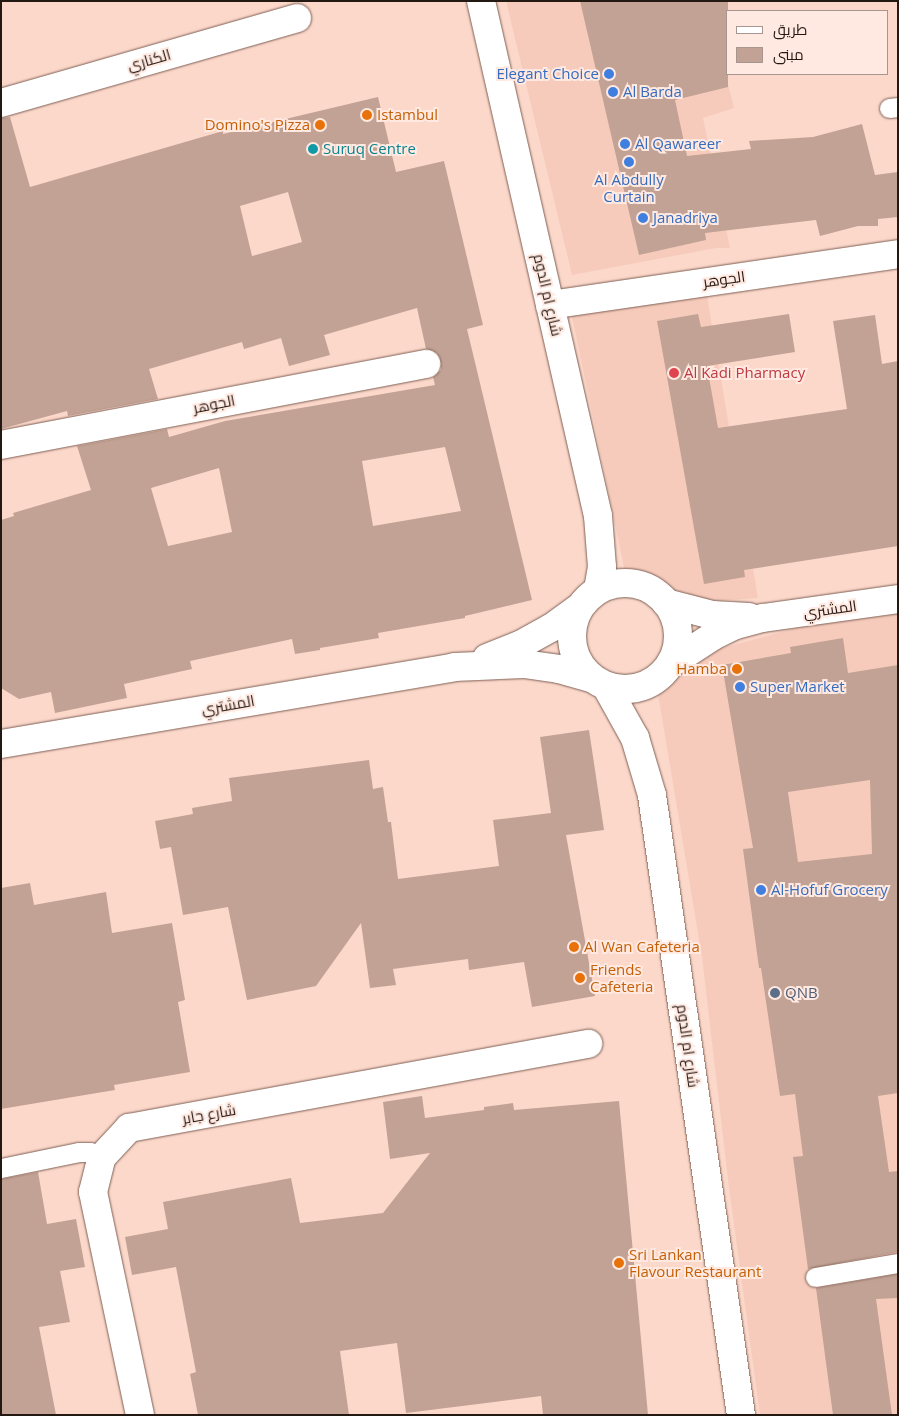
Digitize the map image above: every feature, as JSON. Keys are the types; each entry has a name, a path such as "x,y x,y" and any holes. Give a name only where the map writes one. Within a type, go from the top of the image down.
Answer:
{"street":[{"name":"شارع ام الدوم","path":"481,1 598,516 602,567 589,599"},
{"name":"الكناري","path":"1,103 297,18"},
{"name":"الجوهر","path":"550,305 898,254"},
{"name":"الجوهر","path":"1,445 426,364"},
{"path":"612,584 642,586 656,592 666,603 675,617 678,633 677,649 670,664 661,675 649,684 635,688 620,689 600,682 582,668 574,654 573,623 589,599 612,584"},
{"name":"المشتري","path":"1,744 454,667 488,658 520,645 551,628 589,599"},
{"name":"المشتري","path":"670,664 713,636 762,618 898,599"},
{"name":"المشتري","path":"666,603 712,615 762,618"},
{"name":"المشتري","path":"454,667 524,664 560,669 600,682"},
{"name":"شارع ام الدوم","path":"600,682 622,711 635,738 652,795 741,1415"},
{"name":"شارع جابر","path":"140,1415 93,1192 102,1156 129,1128 588,1044"}],"lane":[{"path":"1,1168 79,1152 90,1152 102,1156"},
{"path":"815,1277 898,1263"}],"shaded area":[{"path":"506,1 707,1 734,108 703,118 730,248 716,248 572,275"},
{"path":"706,290 758,598 704,602 675,596 626,577 571,312"},
{"path":"898,614 898,1415 760,1415 729,1188 702,957 658,694 711,651 829,619"}],"building":[{"path":"580,1 728,1 728,10 726,10 726,75 728,75 728,87 675,100 687,156 751,149 749,141 813,137 862,124 875,175 898,172 898,217 878,219 878,226 858,226 820,236 816,220 705,233 706,240 639,255"},
{"path":"378,97 396,172 444,161 483,325 467,329 532,600 465,616 465,618 378,633 379,638 320,648 320,650 295,654 292,639 190,661 192,669 124,684 127,698 55,713 51,692 19,699 1,688 1,520 14,516 13,513 91,490 77,446 167,429 169,437 225,421 435,385 433,377 441,370 441,362 437,353 426,349 417,308 324,335 330,355 289,366 281,338 244,349 242,342 149,369 158,399 68,416 67,411 1,429 1,118 10,117 30,187 223,131 223,134","holes":["288,192 302,242 252,256 240,206","445,447 461,511 373,526 362,461","219,468 232,532 168,546 151,488"]},
{"path":"698,314 701,327 789,314 795,352 707,366 718,428 847,409 833,321 875,315 882,364 898,361 898,546 744,570 745,577 704,584 657,321"},
{"path":"843,638 848,673 898,665 898,1093 878,1096 889,1172 898,1171 898,1252 808,1269 793,1157 803,1156 795,1094 780,1096 761,968 759,968 743,849 753,848 722,665 791,653 790,647","holes":["870,780 872,854 798,862 788,792"]},
{"path":"589,730 604,830 566,835 595,996 532,1007 524,962 469,970 468,959 393,969 396,985 370,988 361,923 316,986 247,1000 228,907 183,915 171,847 160,849 155,821 193,814 192,808 232,801 229,778 369,760 373,789 383,787 388,822 391,822 398,879 499,866 493,820 551,813 540,737"},
{"path":"30,883 34,905 106,892 112,933 172,923 185,1000 178,1002 190,1072 114,1085 115,1090 1,1109 1,888"},
{"path":"422,1096 425,1118 484,1110 484,1107 513,1103 514,1110 619,1101 648,1415 543,1415 541,1396 406,1413 397,1343 340,1351 349,1415 198,1415 190,1374 196,1372 176,1267 132,1275 125,1237 168,1229 163,1202 291,1178 300,1223 383,1213 430,1153 390,1159 383,1102"},
{"path":"38,1172 47,1224 76,1219 85,1267 60,1271 70,1322 39,1327 56,1415 1,1415 1,1179"},
{"path":"898,1274 898,1298 876,1299 892,1415 833,1415 816,1288"}],"place":[{"name":"Elegant Choice","path":"609,74"},
{"name":"Al Barda","path":"613,92"},
{"name":"Istambul","path":"367,115"},
{"name":"Domino's Pizza","path":"320,125"},
{"name":"Al Qawareer","path":"625,144"},
{"name":"Suruq Centre","path":"313,149"},
{"name":"Al Abdully Curtain","path":"629,162"},
{"name":"Janadriya","path":"643,218"},
{"name":"Al Kadi Pharmacy","path":"674,373"},
{"name":"Hamba","path":"737,669"},
{"name":"Super Market","path":"740,687"},
{"name":"Al-Hofuf Grocery","path":"761,890"},
{"name":"Al Wan Cafeteria","path":"574,947"},
{"name":"Friends Cafeteria","path":"580,978"},
{"name":"QNB","path":"775,993"},
{"name":"Sri Lankan Flavour Restaurant","path":"619,1263"}]}
